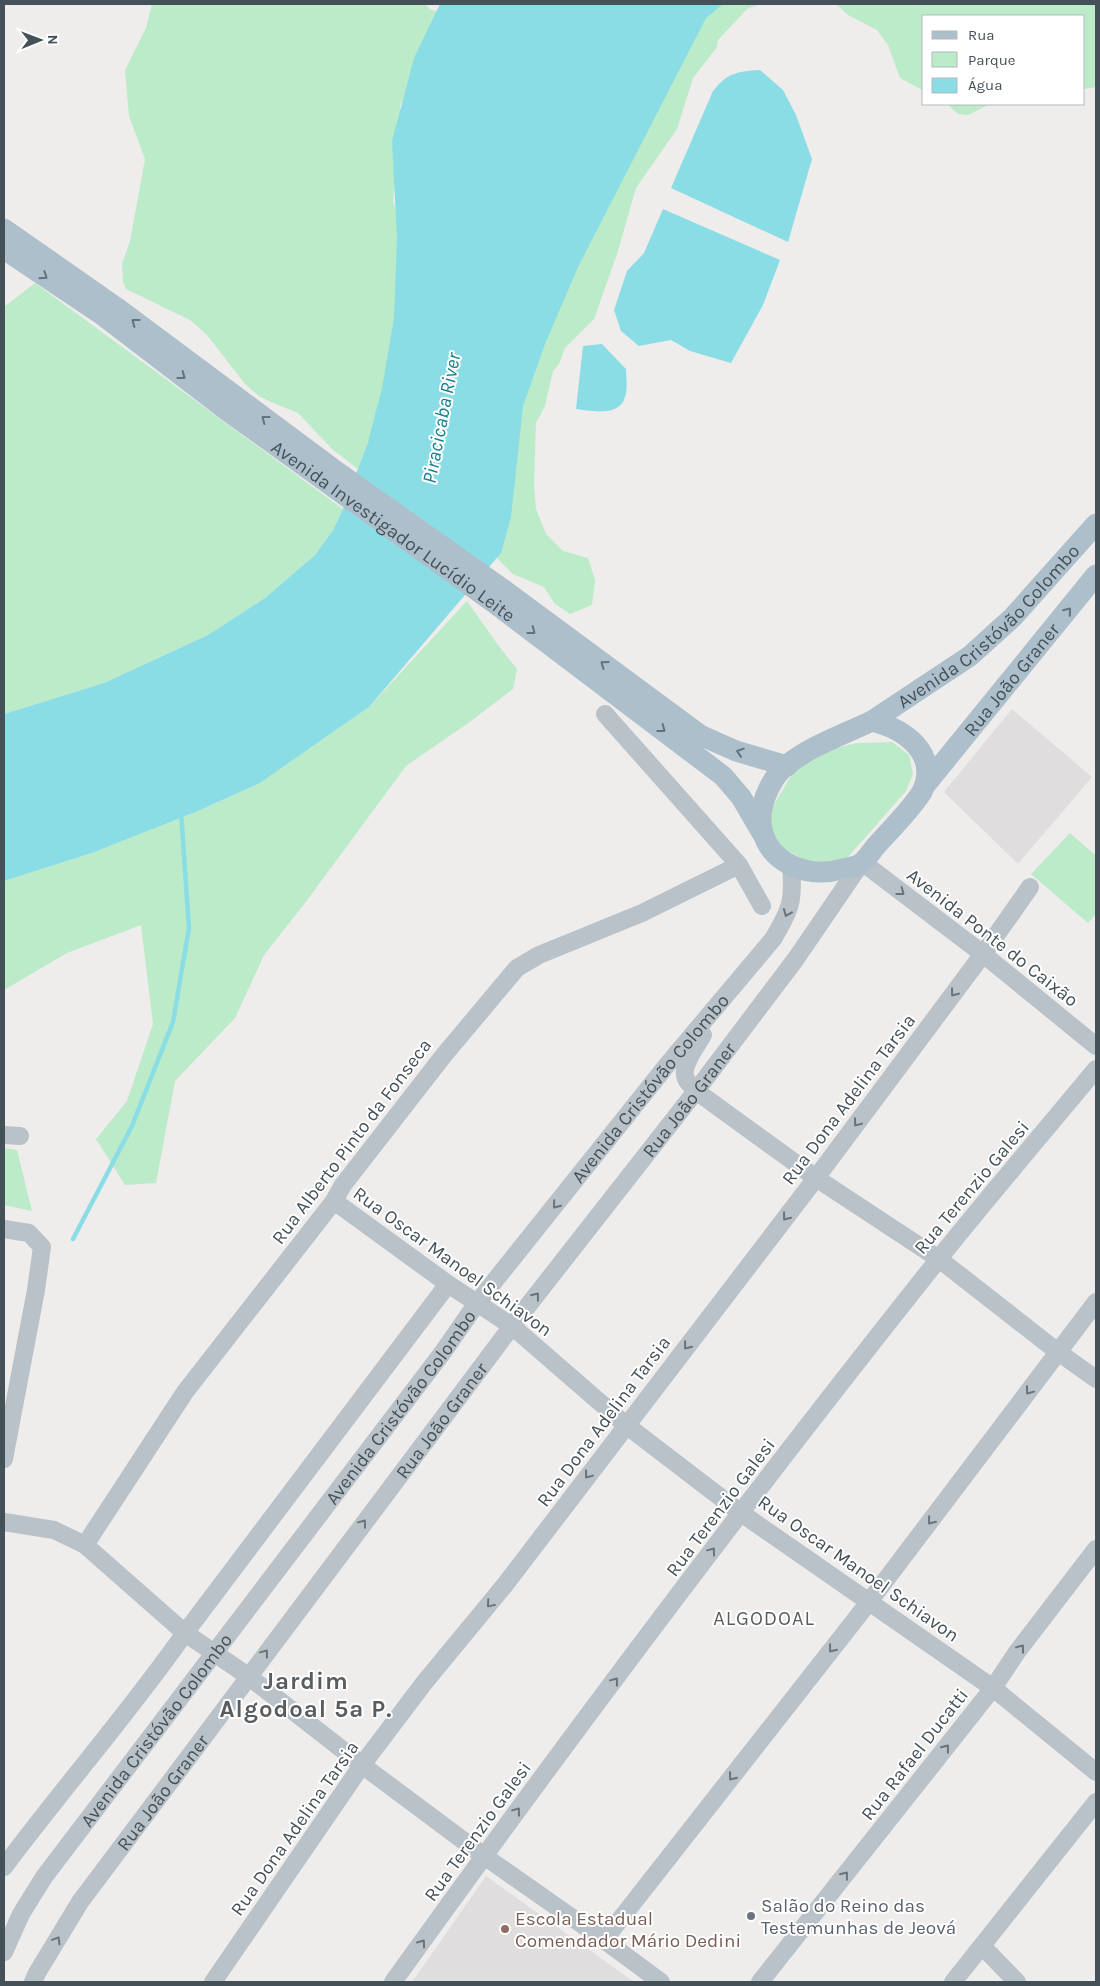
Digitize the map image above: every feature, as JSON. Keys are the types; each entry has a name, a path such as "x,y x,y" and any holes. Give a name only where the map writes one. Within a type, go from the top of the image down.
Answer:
{"main road":[{"name":"Avenida Investigador Lucídio Leite","path":"4,229 117,308 331,477"},
{"name":"Avenida Investigador Lucídio Leite","path":"4,249 101,314 498,596 700,735 736,751 787,766"},
{"name":"Avenida Cristóvão Colombo","path":"872,721 970,656 1012,617 1096,524"},
{"name":"Rua João Graner","path":"926,784 1096,577"},
{"name":"Avenida Investigador Lucídio Leite","path":"498,596 723,776 741,797 762,833"},
{"path":"872,721 886,724 902,732 915,743 923,755 927,766 926,784 917,799 861,863 821,874 807,872 791,866 778,858 764,840 760,824 764,799 774,778 803,753 872,721"}],"street":[{"path":"605,714 739,865 762,906"},
{"name":"Avenida Ponte do Caixão","path":"861,863 984,954 1096,1046"},
{"name":"Rua João Graner","path":"33,1982 80,1902 512,1326 796,960 861,863"},
{"name":"Rua Alberto Pinto da Fonseca","path":"85,1545 185,1392 334,1201 343,1185 444,1055 517,968 539,955 642,913 739,865"},
{"name":"Avenida Cristóvão Colombo","path":"4,1952 21,1914 44,1877 443,1352 477,1303 714,1009 773,939 785,919 793,896 791,866"},
{"name":"Rua Dona Adelina Tarsia","path":"213,1982 362,1765 424,1683 504,1586 816,1178 984,954 1030,887"},
{"path":"714,1009 704,1034 687,1063 685,1071 686,1078 696,1091 816,1178 938,1259 1096,1379"},
{"name":"Rua Terenzio Galesi","path":"394,1982 484,1856 741,1513 938,1259 1096,1069"},
{"name":"Rua Oscar Manoel Schiavon","path":"334,1201 448,1284 512,1326 626,1425 741,1513 994,1688 1096,1772"},
{"path":"4,1229 28,1233 42,1247 36,1290 4,1459"},
{"name":"Avenida Cristóvão Colombo","path":"4,1868 40,1819 149,1684 185,1633 448,1284"},
{"path":"604,1940 869,1602 1096,1302"},
{"path":"4,1522 54,1530 85,1545 185,1633 248,1676 362,1765 484,1856 662,1982"},
{"name":"Rua Rafael Ducatti","path":"760,1982 994,1688 1017,1652 1096,1549"},
{"path":"953,1982 1096,1802"},
{"path":"982,1946 1017,1982"}],"shaded area":[{"path":"1012,709 1092,777 1018,864 944,792"},
{"name":"Escola Estadual Comendador Mário Dedini","path":"486,1876 634,1982 412,1982"}],"green space":[{"path":"152,4 425,4 431,10 439,11 400,106 393,202 398,214 406,337 358,469 333,450 298,413 259,396 245,384 207,335 190,320 126,289 123,282 122,264 130,241 145,159 129,116 125,70 146,28"},
{"path":"683,4 760,4 747,9 718,40 717,47 693,78 677,129 636,188 617,254 594,319 565,348 559,364 553,371 545,406 536,423 534,485 536,509 546,534 563,551 588,558 595,580 592,605 570,614 555,604 544,587 513,574 497,558 501,372"},
{"path":"836,4 1096,4 1096,87 1085,89 1085,15 922,15 922,90 900,78 888,45 877,30 848,15"},
{"path":"948,105 988,105 968,115 958,114"},
{"path":"35,283 343,509 333,530 315,555 265,598 208,635 104,683 4,714 4,307"},
{"path":"467,601 517,669 513,689 406,766 305,903 264,955 235,1018 175,1081 156,1183 125,1185 96,1139 127,1101 153,1024 141,925 67,953 4,990 4,881 92,853 198,811 260,783 369,707"},
{"path":"892,742 909,755 913,774 906,791 848,857 826,862 804,860 783,848 771,832 771,810 793,772 824,751 857,743"},
{"path":"1070,833 1096,856 1096,914 1088,923 1031,874"},
{"path":"4,1148 17,1150 32,1211 4,1205"}],"water":[{"name":"Piracicaba River","path":"440,4 723,4 706,18 578,267 545,344 523,406 511,517 501,553 369,707 260,783 198,811 92,853 4,881 4,714 104,683 208,635 265,598 315,555 333,530 343,509 368,442 382,388 394,318 397,237 392,141 414,58"},
{"path":"760,70 783,90 796,115 812,159 788,242 671,188 713,91 723,80 734,74"},
{"path":"663,209 780,260 763,305 731,363 690,351 671,340 639,346 621,331 614,310 627,271 644,253"},
{"path":"602,344 626,369 627,387 625,397 617,408 611,410 576,409 583,346"}],"waterway":[{"path":"73,1239 132,1126 173,1022 189,928 181,812"}],"place":[{"name":"Salão do Reino das Testemunhas de Jeová","path":"751,1916"},
{"name":"Escola Estadual Comendador Mário Dedini","path":"505,1929"}],"district":[{"name":"ALGODOAL","path":"764,1618"},
{"name":"Jardim Algodoal 5ª P.","path":"306,1695"}]}
